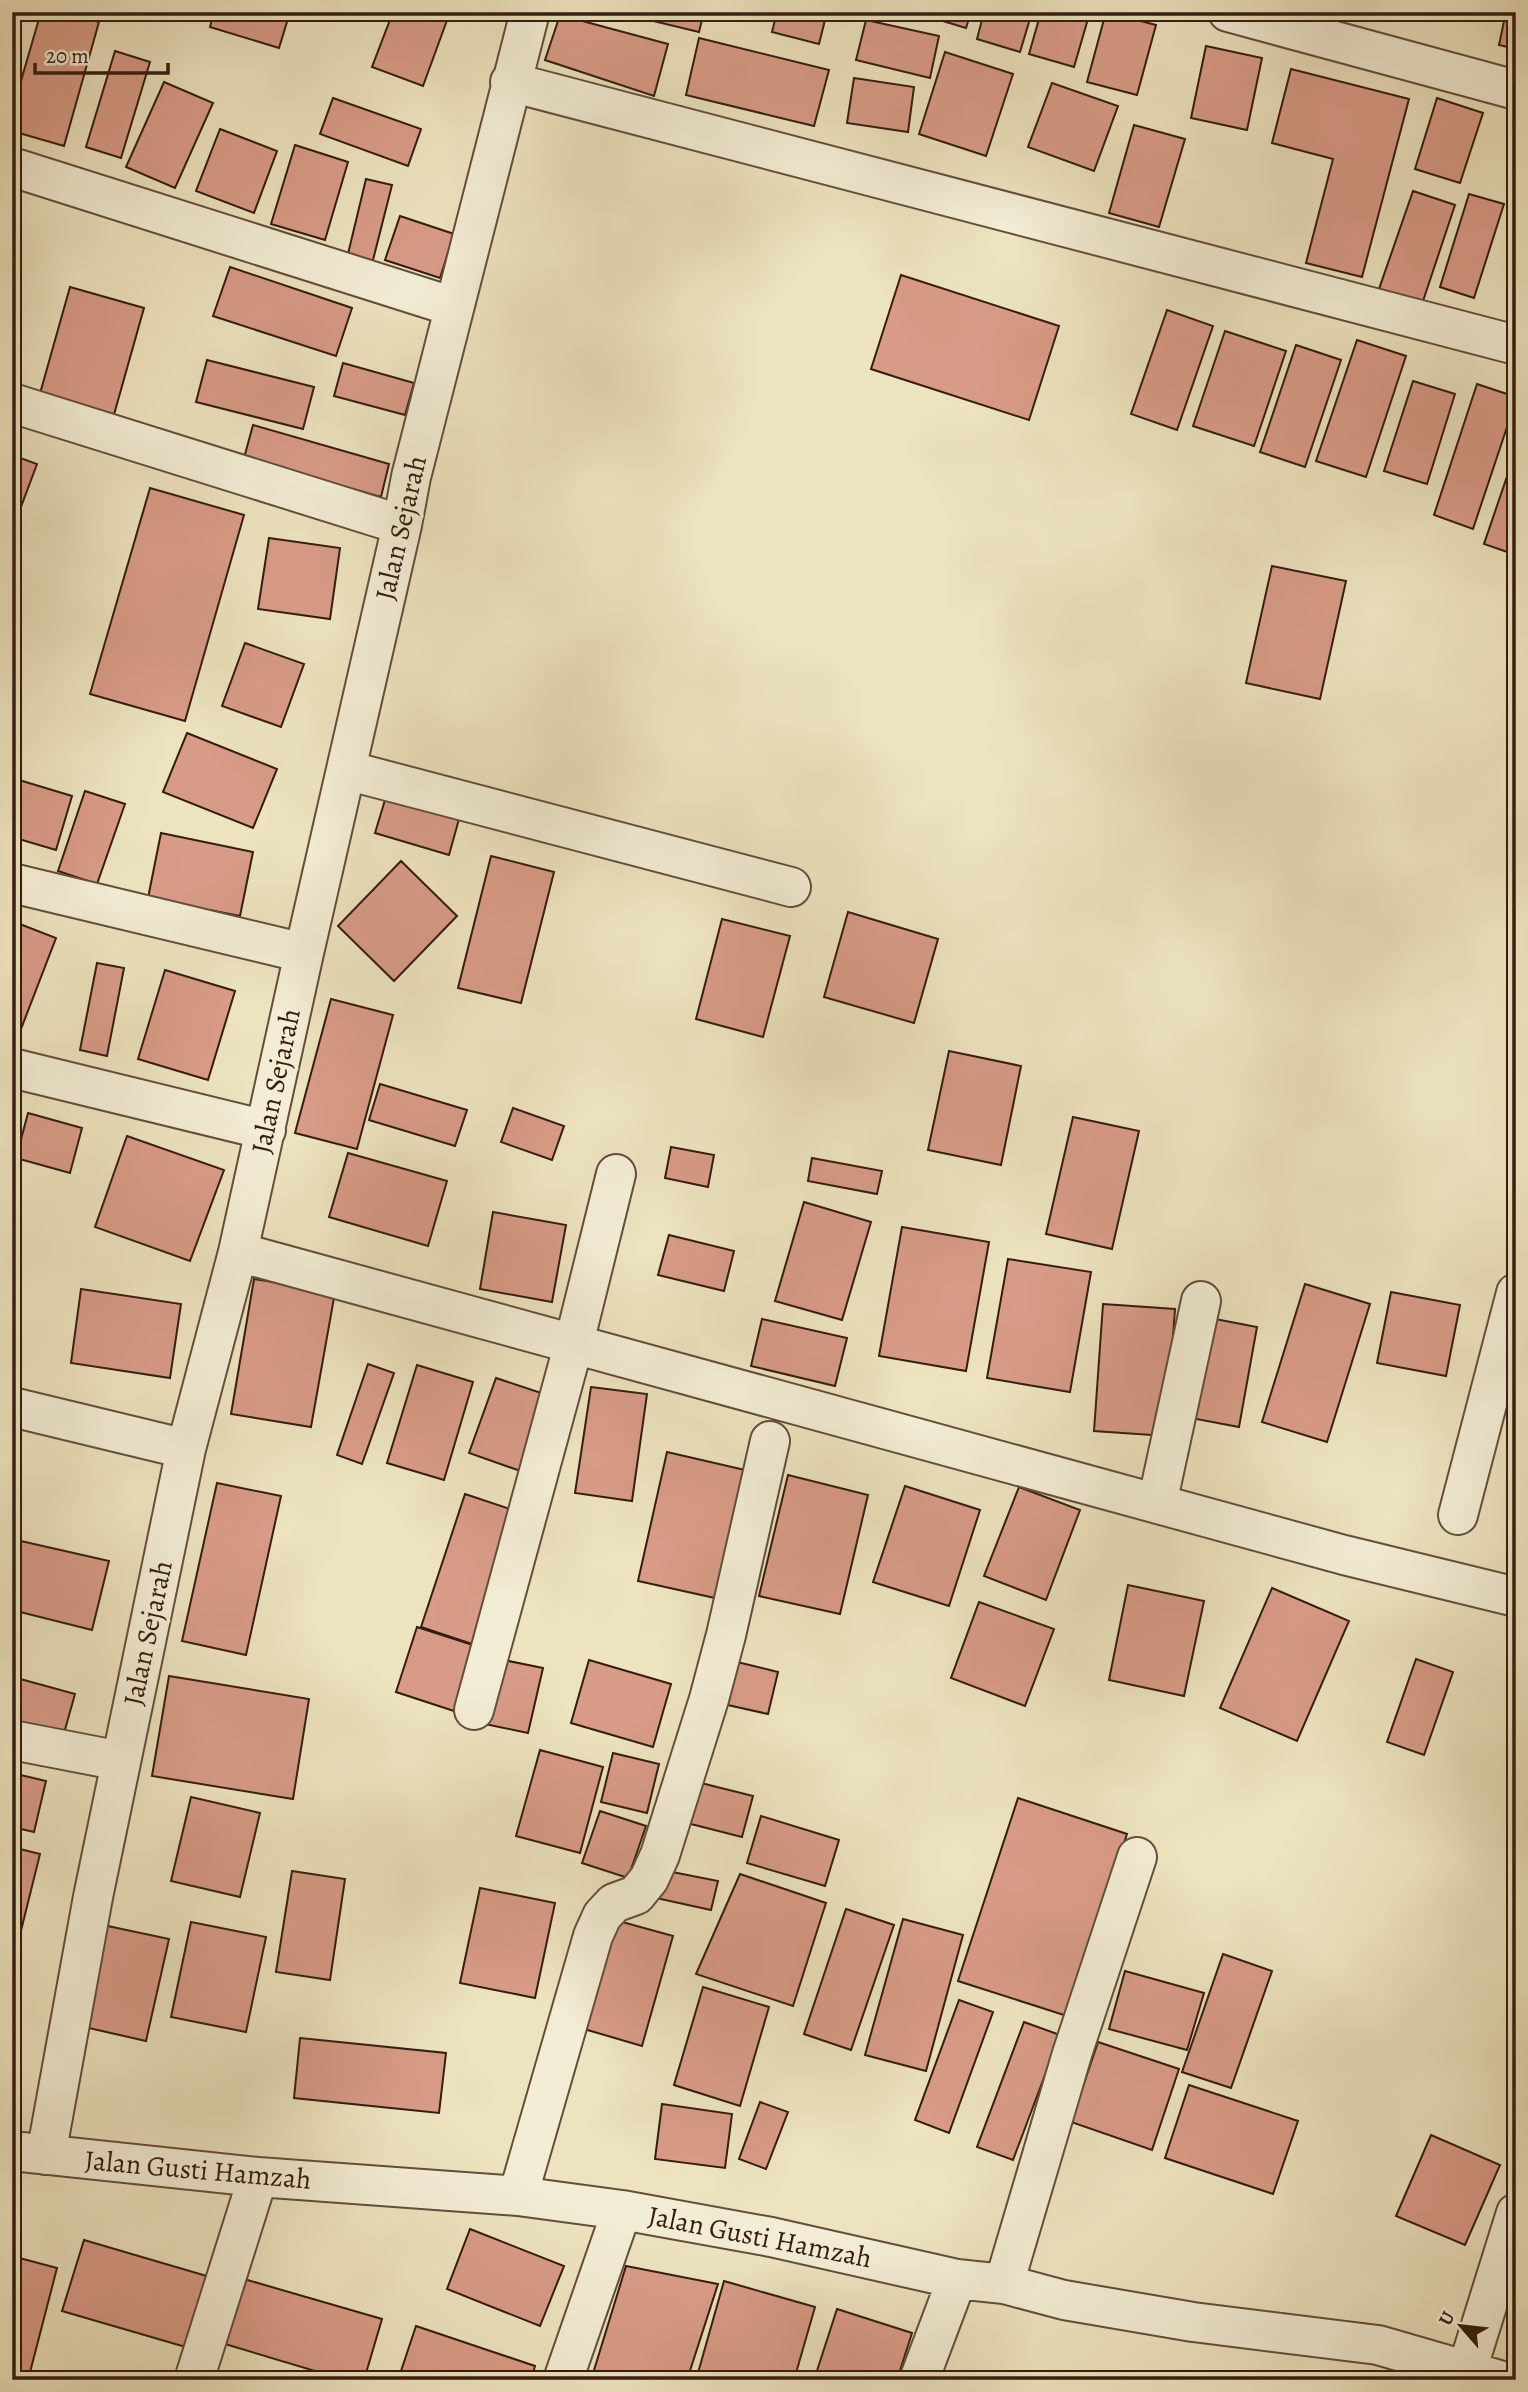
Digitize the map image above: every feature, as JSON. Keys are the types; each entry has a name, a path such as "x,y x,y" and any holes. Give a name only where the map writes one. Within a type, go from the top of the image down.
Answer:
{"street":[{"name":"Jalan Sejarah","path":"29,2153 93,1897 186,1449 238,1252 411,477 530,12"},
{"path":"1228,12 1516,90"},
{"path":"510,82 1516,345"},
{"path":"12,167 454,306"},
{"path":"12,403 402,525"},
{"path":"346,770 791,887"},
{"path":"12,883 303,953"},
{"path":"12,1068 266,1130"},
{"path":"474,1710 574,1343 616,1174"},
{"path":"238,1252 1344,1555 1516,1597"},
{"path":"1458,1515 1516,1293"},
{"path":"1157,1504 1201,1301"},
{"path":"12,1406 186,1449"},
{"path":"518,2196 593,1936 602,1916 614,1903 636,1895 649,1879 660,1855 726,1635 770,1441"},
{"path":"12,1740 121,1761"},
{"path":"1004,2284 1072,2054 1137,1857"},
{"name":"Jalan Gusti Hamzah","path":"29,2153 258,2177 518,2196 622,2210 771,2236 957,2279 1004,2284 1065,2300 1193,2322 1378,2345 1483,2375"},
{"path":"194,2380 258,2177"},
{"path":"563,2380 622,2210"},
{"path":"1483,2375 1516,2213"},
{"path":"919,2380 957,2279"}],"building":[{"path":"41,12 65,12 99,22 64,146 12,131 12,112"},
{"path":"151,12 178,12 175,21"},
{"path":"214,12 290,12 279,48 210,27"},
{"path":"393,12 450,12 423,86 372,67"},
{"path":"624,12 704,12 699,32"},
{"path":"777,12 827,12 819,44 772,32"},
{"path":"875,12 900,12 897,20"},
{"path":"913,12 971,12 966,28"},
{"path":"984,12 1032,12 1020,52 977,39"},
{"path":"1041,12 1090,12 1074,67 1029,54"},
{"path":"1106,12 1156,25 1137,95 1087,82"},
{"path":"1506,12 1516,12 1516,49 1499,45"},
{"path":"560,15 668,44 654,96 545,60"},
{"path":"866,20 939,36 930,78 856,60"},
{"path":"699,38 829,70 814,126 686,95"},
{"path":"1206,46 1262,58 1247,130 1191,118"},
{"path":"115,51 150,62 121,158 86,147"},
{"path":"945,52 1013,74 986,156 919,134"},
{"path":"1291,69 1409,99 1362,277 1306,263 1333,159 1272,143"},
{"path":"854,78 914,87 908,132 847,123"},
{"path":"164,82 213,103 175,188 126,167"},
{"path":"1052,83 1118,106 1094,171 1028,147"},
{"path":"333,98 421,129 408,166 320,134"},
{"path":"1437,98 1483,113 1460,183 1415,169"},
{"path":"1134,125 1185,139 1159,227 1109,213"},
{"path":"220,129 277,151 254,213 196,191"},
{"path":"295,145 348,162 325,240 271,224"},
{"path":"366,179 392,185 372,264 347,258"},
{"path":"1413,191 1455,205 1422,304 1379,289"},
{"path":"1469,194 1504,204 1474,298 1440,287"},
{"path":"400,216 454,234 440,278 385,260"},
{"path":"230,267 352,308 336,356 213,316"},
{"path":"901,275 1059,326 1029,420 871,369"},
{"path":"70,287 144,308 113,418 39,397"},
{"path":"1167,310 1213,326 1177,430 1131,414"},
{"path":"1225,331 1286,351 1254,446 1193,426"},
{"path":"1357,340 1406,356 1366,477 1316,461"},
{"path":"1296,345 1341,360 1305,467 1260,452"},
{"path":"207,360 314,387 303,429 196,402"},
{"path":"343,363 414,383 405,415 334,396"},
{"path":"1413,381 1455,394 1427,484 1384,471"},
{"path":"1477,384 1516,397 1516,400 1473,529 1434,515"},
{"path":"253,425 389,464 381,497 244,458"},
{"path":"1516,450 1516,555 1484,544"},
{"path":"12,455 37,464 12,531"},
{"path":"150,488 244,515 185,721 90,694"},
{"path":"269,538 340,548 330,619 258,609"},
{"path":"1272,566 1346,581 1320,699 1246,683"},
{"path":"245,643 304,664 281,727 222,706"},
{"path":"187,733 277,769 253,828 163,792"},
{"path":"19,780 72,796 56,850 12,837 12,802"},
{"path":"388,790 461,812 449,855 375,833"},
{"path":"85,791 125,804 97,884 58,871"},
{"path":"161,833 253,852 240,916 148,898"},
{"path":"491,856 554,872 521,1003 458,988"},
{"path":"401,861 457,916 394,981 338,926"},
{"path":"848,912 938,939 914,1023 824,997"},
{"path":"722,919 790,936 763,1037 696,1019"},
{"path":"12,921 56,938 16,1042 12,1040"},
{"path":"97,963 124,968 107,1056 80,1050"},
{"path":"165,970 235,991 208,1080 138,1059"},
{"path":"331,999 393,1015 357,1149 295,1133"},
{"path":"949,1051 1021,1066 1001,1165 928,1150"},
{"path":"380,1084 467,1110 455,1146 369,1120"},
{"path":"513,1108 564,1126 552,1160 501,1142"},
{"path":"28,1113 82,1128 70,1173 16,1158"},
{"path":"1073,1117 1139,1131 1112,1249 1046,1234"},
{"path":"127,1136 224,1170 190,1261 95,1227"},
{"path":"671,1147 714,1155 708,1187 665,1178"},
{"path":"348,1153 447,1181 428,1246 329,1217"},
{"path":"812,1158 882,1171 877,1194 808,1181"},
{"path":"804,1202 871,1222 842,1320 775,1301"},
{"path":"493,1212 566,1225 552,1302 480,1289"},
{"path":"902,1227 989,1242 966,1371 879,1356"},
{"path":"669,1235 734,1251 724,1291 658,1275"},
{"path":"1008,1259 1091,1272 1070,1392 987,1378"},
{"path":"254,1279 335,1292 311,1427 231,1414"},
{"path":"1305,1284 1370,1304 1327,1442 1262,1422"},
{"path":"81,1289 181,1304 170,1378 71,1363"},
{"path":"1391,1292 1460,1305 1446,1376 1377,1363"},
{"path":"1103,1304 1175,1309 1166,1436 1094,1431"},
{"path":"1210,1318 1257,1327 1239,1427 1191,1418"},
{"path":"762,1319 847,1338 835,1386 751,1366"},
{"path":"368,1364 394,1373 362,1464 337,1455"},
{"path":"417,1365 473,1382 444,1480 387,1463"},
{"path":"496,1378 556,1398 529,1474 469,1453"},
{"path":"591,1387 647,1394 632,1501 575,1493"},
{"path":"667,1452 745,1470 715,1598 638,1581"},
{"path":"788,1475 868,1495 840,1614 759,1596"},
{"path":"217,1483 281,1496 246,1655 182,1641"},
{"path":"905,1486 980,1510 949,1606 873,1582"},
{"path":"1019,1487 1080,1510 1046,1600 984,1576"},
{"path":"465,1494 516,1511 472,1644 421,1627"},
{"path":"12,1539 109,1561 92,1630 12,1610"},
{"path":"1128,1585 1204,1601 1184,1696 1109,1680"},
{"path":"1272,1588 1349,1621 1297,1741 1220,1708"},
{"path":"979,1602 1054,1629 1025,1706 951,1678"},
{"path":"417,1627 482,1648 460,1713 396,1692"},
{"path":"494,1658 543,1668 528,1733 480,1723"},
{"path":"1416,1659 1453,1672 1424,1755 1387,1742"},
{"path":"589,1660 671,1684 653,1747 571,1723"},
{"path":"733,1661 778,1672 768,1714 723,1704"},
{"path":"169,1676 309,1699 293,1799 152,1776"},
{"path":"13,1677 75,1694 61,1744 12,1730"},
{"path":"540,1750 603,1767 580,1853 516,1836"},
{"path":"613,1753 659,1764 647,1813 601,1802"},
{"path":"12,1773 46,1781 34,1832 12,1827"},
{"path":"693,1781 753,1796 742,1837 683,1822"},
{"path":"191,1797 260,1813 240,1897 171,1881"},
{"path":"1018,1798 1127,1834 1067,2016 958,1981"},
{"path":"600,1811 646,1826 628,1878 582,1863"},
{"path":"761,1816 839,1840 825,1886 747,1863"},
{"path":"12,1847 40,1854 12,1967"},
{"path":"662,1870 718,1881 711,1910 656,1898"},
{"path":"292,1871 345,1879 330,1980 276,1972"},
{"path":"740,1874 826,1903 793,2006 696,1974"},
{"path":"480,1888 555,1903 535,1998 460,1983"},
{"path":"846,1909 894,1925 851,2050 804,2034"},
{"path":"903,1919 963,1935 926,2071 865,2055"},
{"path":"615,1920 673,1936 642,2046 584,2029"},
{"path":"191,1922 266,1937 246,2032 171,2017"},
{"path":"103,1925 169,1939 146,2041 80,2026"},
{"path":"1223,1954 1272,1971 1231,2088 1182,2072"},
{"path":"1125,1971 1204,1993 1187,2050 1109,2029"},
{"path":"703,1987 769,2007 740,2106 674,2085"},
{"path":"959,2000 993,2012 949,2133 915,2120"},
{"path":"1024,2022 1060,2035 1013,2160 977,2147"},
{"path":"300,2038 446,2053 439,2113 294,2098"},
{"path":"1098,2042 1179,2069 1152,2150 1071,2122"},
{"path":"1189,2085 1298,2121 1273,2194 1165,2158"},
{"path":"760,2102 788,2112 766,2169 739,2159"},
{"path":"662,2104 732,2114 725,2168 655,2159"},
{"path":"1431,2135 1500,2165 1465,2245 1396,2216"},
{"path":"470,2229 564,2266 540,2326 447,2289"},
{"path":"84,2240 210,2277 189,2348 62,2311"},
{"path":"12,2256 57,2268 28,2380 12,2376"},
{"path":"626,2266 718,2284 687,2380 591,2380"},
{"path":"244,2279 382,2319 364,2380 345,2380 225,2344"},
{"path":"724,2281 815,2307 794,2380 696,2380"},
{"path":"837,2309 912,2333 897,2380 814,2380"},
{"path":"416,2326 535,2366 531,2380 398,2380"}]}
